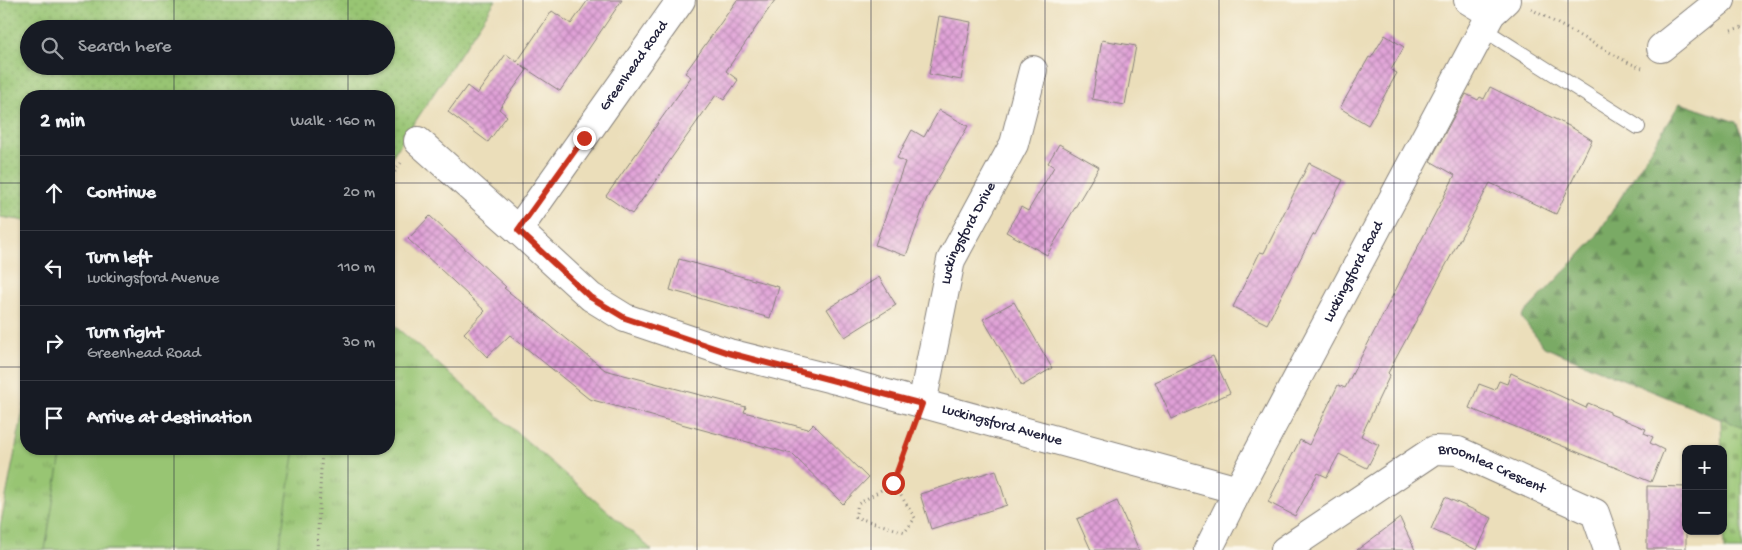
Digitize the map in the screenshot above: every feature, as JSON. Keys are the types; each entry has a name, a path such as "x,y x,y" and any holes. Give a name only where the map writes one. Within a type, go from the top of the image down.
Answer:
{"street":[{"name":"Greenhead Road","path":"518,230 681,0"},
{"path":"1468,0 1501,12"},
{"path":"1661,48 1721,0"},
{"name":"Luckingsford Road","path":"1208,550 1238,490 1501,12"},
{"name":"Luckingsford Drive","path":"922,404 951,260 1014,144 1033,70"},
{"name":"Luckingsford Avenue","path":"418,141 590,297 625,318 729,353 1238,490"},
{"name":"Broomlea Crescent","path":"1285,550 1434,450 1458,451 1595,513 1608,550"}],"lane":[{"path":"1501,12 1638,127"}],"path":[{"path":"1501,12 1645,70"},
{"path":"1724,35 1731,30 1742,27"},
{"path":"893,483 915,518 905,532 855,517 858,504 893,483 922,404"},
{"path":"317,550 322,455"}],"green space":[{"path":"0,0 496,0 395,152 395,90 20,90 20,220 0,217"},
{"path":"1680,103 1736,122 1742,135 1742,428 1544,347 1521,317 1594,240"},
{"path":"395,326 652,550 0,550 0,527 20,426 20,455 395,455"},
{"path":"1721,418 1742,428 1742,550 1724,550 1724,535 1727,535 1727,445 1722,445"},
{"path":"61,455 294,455 279,550 45,550"}],"building":[{"path":"588,0 622,0 560,91 519,64 527,70 499,109 507,116 488,142 448,112 467,86 477,94 506,54 517,62 552,11 571,24"},
{"path":"737,0 775,0 726,71 738,80 724,100 716,95 632,214 606,196 691,77 685,73"},
{"path":"939,16 971,22 961,80 929,74"},
{"path":"1385,35 1404,47 1391,70 1397,73 1368,125 1340,108 1369,57 1371,58"},
{"path":"1102,40 1136,46 1125,105 1092,99"},
{"path":"1490,87 1571,127 1592,140 1556,214 1490,183 1388,373 1390,375 1361,436 1379,445 1367,468 1339,454 1327,477 1318,473 1295,516 1268,502 1300,440 1309,445 1338,385 1345,388 1455,175 1430,161 1466,94 1478,100 1480,97 1484,99"},
{"path":"939,110 968,126 927,198 906,256 875,245 905,162 897,158 912,130 924,137"},
{"path":"1059,144 1099,167 1047,255 1006,232 1021,207 1028,211 1054,167 1048,163"},
{"path":"1309,163 1343,180 1267,324 1233,307 1260,252 1264,253"},
{"path":"430,216 506,287 504,288 605,370 746,407 744,412 808,429 813,424 868,478 843,504 792,454 589,399 510,335 487,357 464,333 485,311 408,239"},
{"path":"679,259 779,287 770,318 670,290"},
{"path":"879,277 896,305 845,337 827,309"},
{"path":"1014,302 1052,368 1022,386 983,319"},
{"path":"1213,356 1230,393 1172,419 1155,382"},
{"path":"1511,373 1586,408 1588,403 1646,429 1644,433 1653,437 1650,443 1664,450 1651,482 1469,408 1479,384 1495,390 1499,381 1507,384"},
{"path":"996,470 1007,505 931,529 920,494"},
{"path":"1647,486 1682,487 1682,535 1686,535 1686,549 1647,549"},
{"path":"1445,497 1492,518 1477,550 1431,529"},
{"path":"1117,501 1139,550 1091,550 1077,519"},
{"path":"1400,518 1415,550 1357,550"}],"route":[{"path":"584,138 518,230 590,297 625,318 729,353 922,404 893,483"}]}
